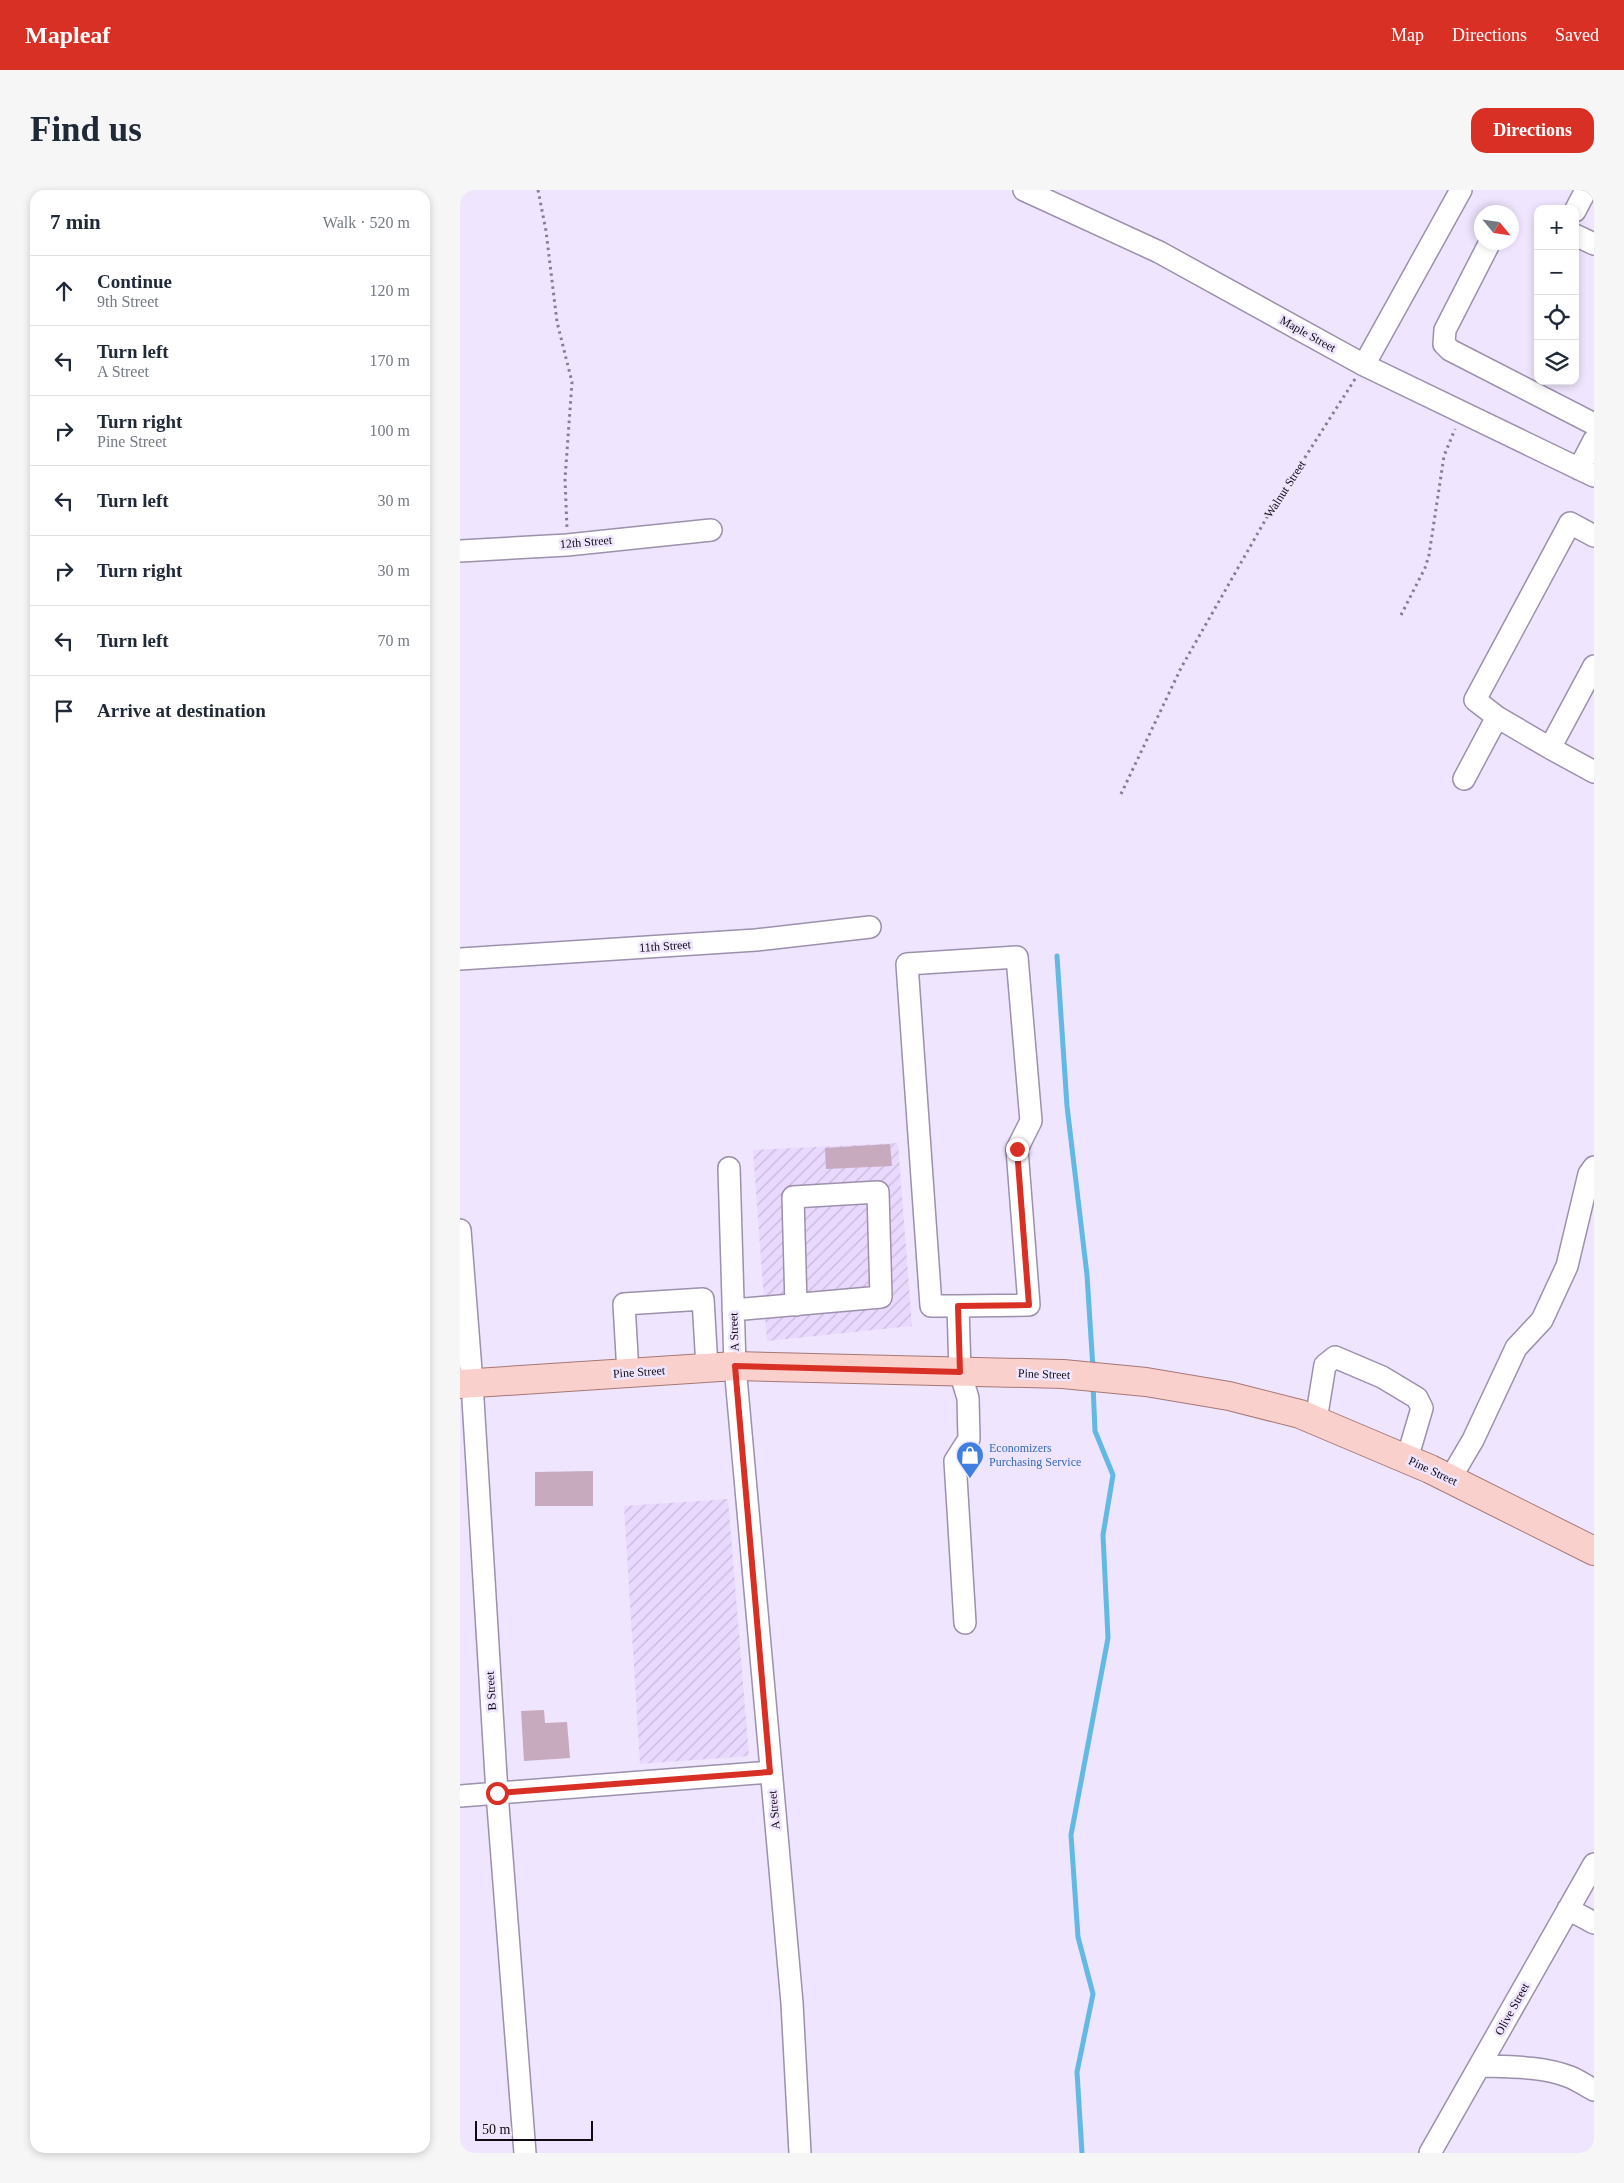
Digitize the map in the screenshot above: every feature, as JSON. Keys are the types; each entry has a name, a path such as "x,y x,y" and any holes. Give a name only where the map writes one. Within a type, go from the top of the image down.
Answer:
{"main road":[{"name":"Pine Street","path":"466,1383 735,1366 1063,1374 1146,1382 1229,1396 1300,1414 1316,1420 1450,1479 1594,1551"}],"street":[{"name":"Maple Street","path":"1024,190 1159,252 1364,365 1586,472"},
{"path":"1364,365 1461,190"},
{"path":"1578,205 1586,190"},
{"path":"1579,237 1594,244"},
{"path":"1486,250 1445,330 1444,344 1450,350 1594,424"},
{"path":"1586,472 1594,440"},
{"path":"1594,536 1570,524 1475,700 1497,716 1594,772"},
{"name":"12th Street","path":"460,552 711,530"},
{"path":"1550,748 1594,666"},
{"path":"1464,779 1497,716"},
{"name":"11th Street","path":"460,959 756,940 870,928"},
{"path":"1018,957 1031,1121 1017,1149 1029,1305 958,1306 931,1306 907,964 1018,957"},
{"path":"1450,1479 1472,1440 1516,1348 1542,1320 1567,1266 1589,1174 1594,1167"},
{"name":"A Street","path":"728,1168 735,1366 792,2003 800,2153"},
{"path":"733,1310 796,1305 881,1297 878,1192 793,1197 796,1305"},
{"name":"B Street","path":"460,1230 466,1383 525,2153"},
{"path":"628,1373 624,1304 703,1299 707,1367"},
{"path":"958,1306 960,1372 968,1398 969,1440 956,1462 965,1623"},
{"path":"1316,1420 1325,1365 1335,1357 1382,1377 1417,1398 1422,1408 1407,1459"},
{"path":"460,1796 770,1772"},
{"name":"Olive Street","path":"1430,2153 1594,1864"},
{"path":"1568,1909 1594,1923"},
{"path":"1480,2066 1514,2067 1546,2071 1570,2077 1594,2090"}],"path":[{"path":"538,190 546,231 557,322 572,382 565,479 567,544"},
{"name":"Walnut Street","path":"1121,794 1181,668 1195,643 1267,517 1364,365"},
{"path":"1401,615 1426,568 1444,456 1452,434 1463,413"}],"shaded area":[{"path":"898,1143 912,1326 767,1341 753,1150"},
{"path":"728,1499 749,1756 640,1764 624,1506"}],"building":[{"path":"890,1144 892,1166 826,1169 825,1148"},
{"path":"593,1471 593,1506 535,1506 535,1472"},
{"path":"544,1710 545,1723 567,1722 570,1758 524,1761 521,1711"}],"waterway":[{"path":"1057,956 1067,1106 1087,1275 1093,1369"},
{"path":"1082,2153 1077,2072 1093,1994 1078,1937 1071,1835 1108,1638 1103,1535 1113,1475 1095,1431 1093,1385"}],"place":[{"name":"Economizers Purchasing Service","path":"970,1479"}],"route":[{"path":"497,1793 770,1772 735,1366 960,1372 958,1306 1029,1305 1017,1149"}]}
